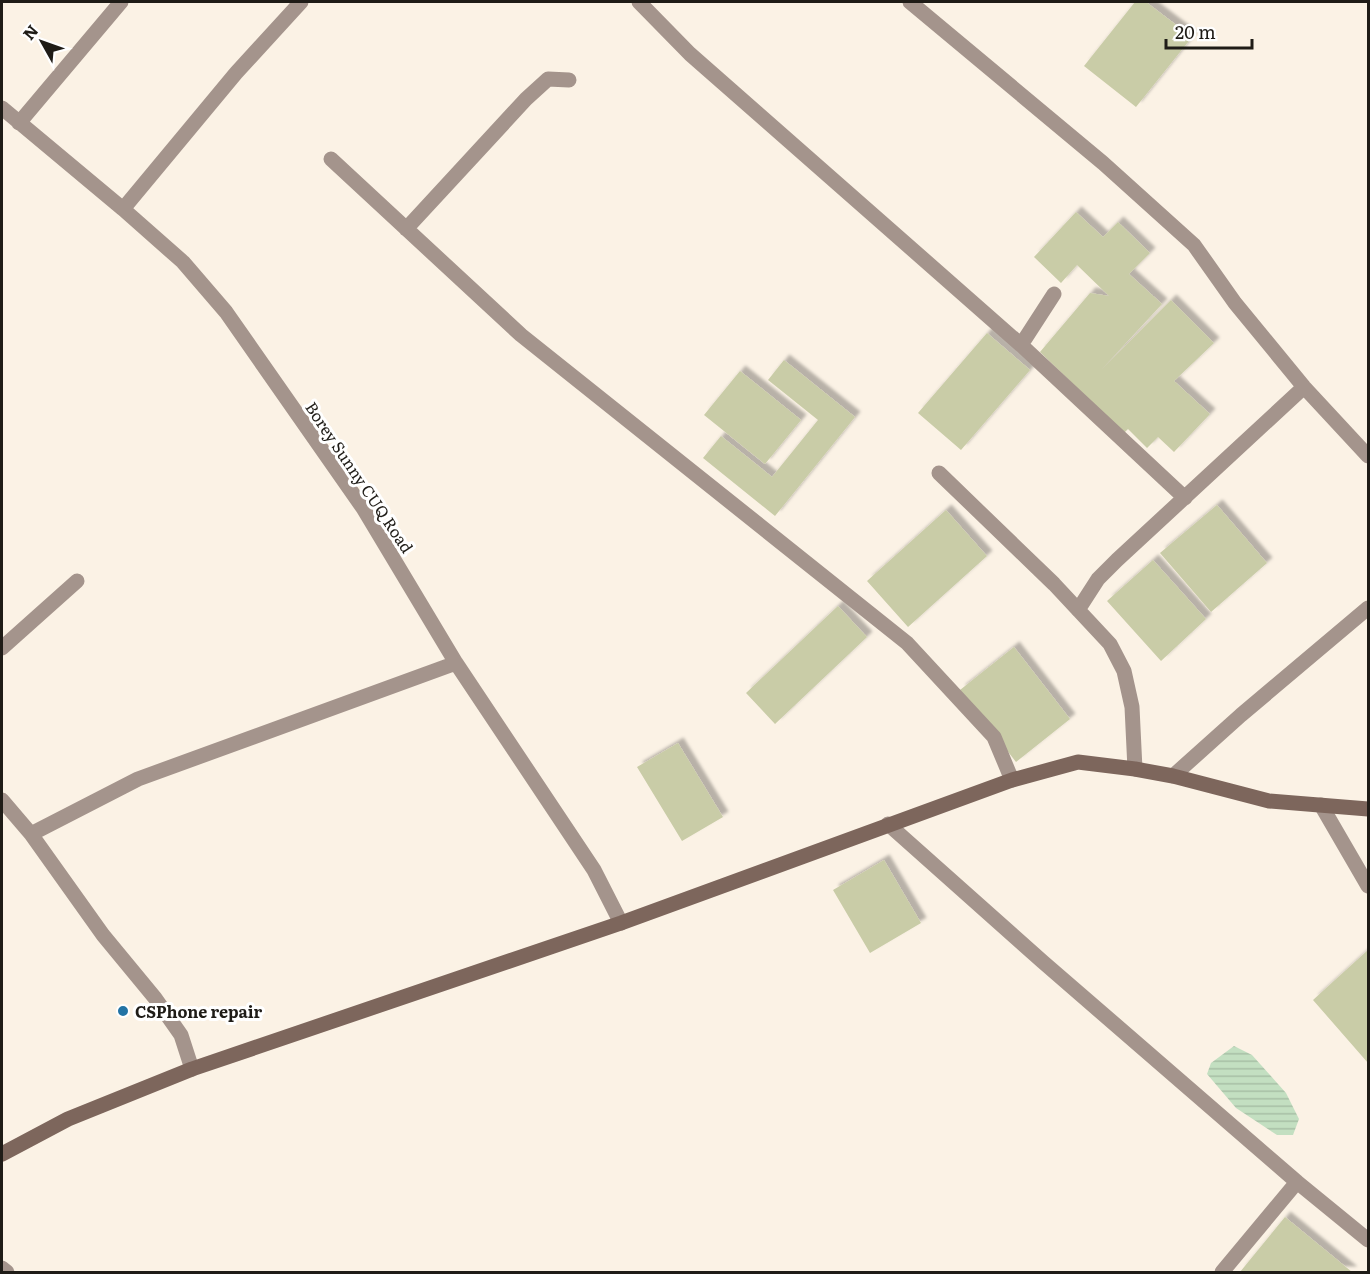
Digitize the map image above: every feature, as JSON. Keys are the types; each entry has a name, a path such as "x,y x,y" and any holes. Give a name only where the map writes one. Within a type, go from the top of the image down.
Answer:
{"street":[{"path":"19,123 121,2"},
{"path":"123,209 236,73 301,2"},
{"path":"639,2 690,54 1021,345 1185,498"},
{"path":"910,2 1103,163 1194,245 1235,303 1304,387 1368,456"},
{"path":"406,229 526,99 548,79 569,80"},
{"name":"Borey Sunny CUQ Road","path":"2,108 183,262 226,312 363,508 456,663 594,870 621,923"},
{"path":"330,159 521,335 907,644 994,737 1012,780"},
{"path":"1021,345 1054,294"},
{"path":"1078,610 1104,573 1304,387"},
{"path":"939,473 1110,644 1124,671 1132,707 1135,769"},
{"path":"2,648 77,581"},
{"path":"1173,776 1241,715 1368,608"},
{"path":"31,834 138,779 456,663"},
{"path":"2,1154 68,1119 192,1069 621,923 1012,780 1078,762 1173,776 1269,801 1368,808"},
{"path":"2,800 31,834 103,935 181,1035 192,1069"},
{"path":"1321,805 1368,886"},
{"path":"888,824 1043,962 1297,1182 1368,1240"},
{"path":"1222,1272 1297,1182"},
{"path":"2,1268 7,1272"}],"shaded area":[{"path":"1234,1046 1252,1055 1286,1093 1299,1119 1293,1135 1277,1135 1236,1108 1207,1074 1211,1063"}],"building":[{"path":"1135,2 1146,2 1192,37 1136,107 1084,66"},
{"path":"1076,212 1103,237 1118,222 1150,253 1129,274 1162,304 1101,370 1171,300 1214,343 1174,381 1210,414 1174,452 1158,437 1147,448 1128,429 1124,433 1040,352 1090,293 1109,296 1077,265 1061,283 1034,257"},
{"path":"987,333 1030,370 961,450 918,413"},
{"path":"784,360 855,417 775,516 703,458 721,436 772,477 818,420 768,380"},
{"path":"740,371 801,420 765,464 704,415"},
{"path":"1217,505 1267,563 1211,612 1160,553"},
{"path":"946,510 987,556 908,627 867,581"},
{"path":"1153,560 1206,619 1161,661 1107,601"},
{"path":"838,606 867,637 775,724 746,693"},
{"path":"1014,647 1070,719 1016,762 960,690"},
{"path":"678,743 723,817 682,841 637,767"},
{"path":"884,860 921,923 870,953 833,890"},
{"path":"1368,950 1368,1063 1313,1000"},
{"path":"1285,1217 1352,1272 1240,1272"}],"place":[{"name":"CSPhone repair","path":"123,1011"}]}
